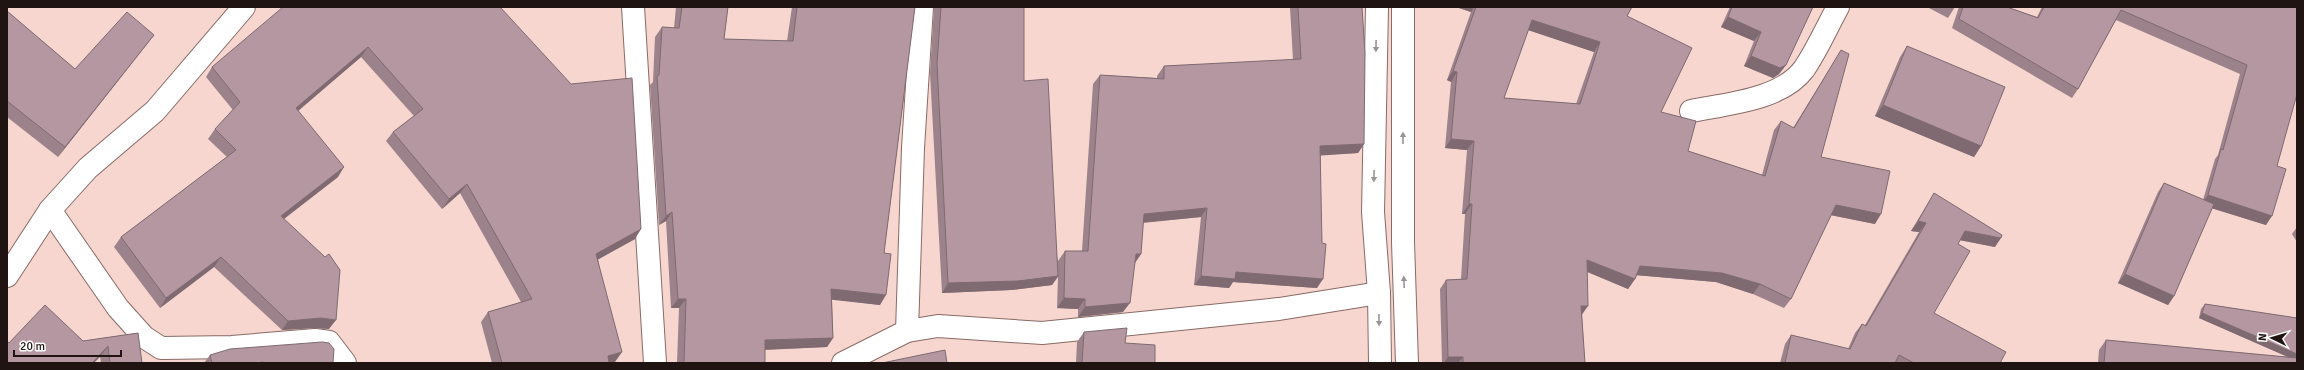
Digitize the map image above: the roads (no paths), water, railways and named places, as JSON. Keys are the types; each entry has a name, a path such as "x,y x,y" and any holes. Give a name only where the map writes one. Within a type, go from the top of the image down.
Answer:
{"street":[{"path":"7,276 50,210 88,168 155,110 244,7"},
{"path":"633,7 655,363"},
{"path":"907,332 913,148 922,7"},
{"path":"1377,7 1373,212 1379,293 1380,363"},
{"path":"1403,7 1403,242 1407,363"},
{"path":"1691,110 1757,98 1795,79 1804,69 1838,7"},
{"path":"50,210 118,308 144,337 161,348 232,347 315,340 329,342 345,363"},
{"path":"843,363 907,332 938,326 1042,332 1278,309 1379,293"}]}
